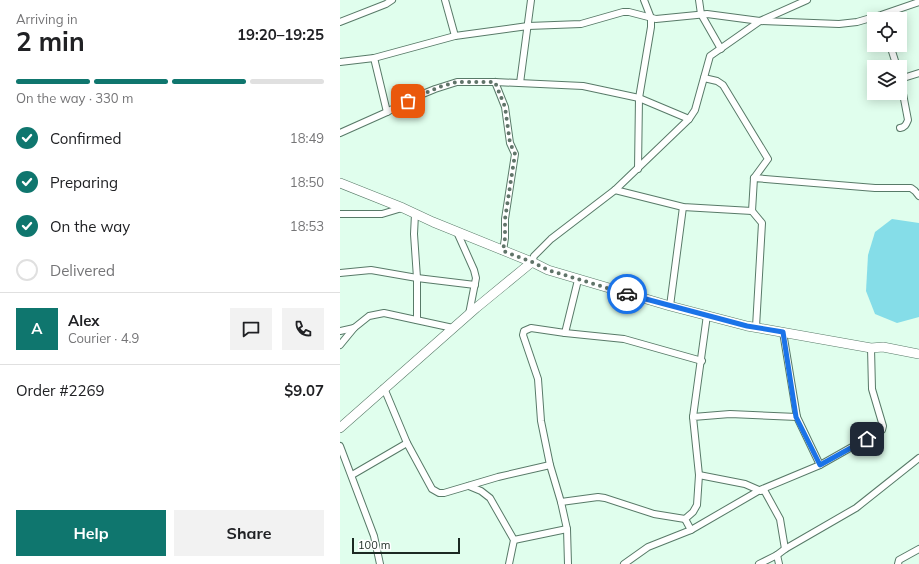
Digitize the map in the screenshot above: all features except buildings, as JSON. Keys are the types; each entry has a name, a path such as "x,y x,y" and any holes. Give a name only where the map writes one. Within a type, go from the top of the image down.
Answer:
{"street":[{"path":"340,22 392,0"},
{"path":"445,0 455,36"},
{"path":"520,83 530,0"},
{"path":"638,169 639,98 651,32 651,18 644,0"},
{"path":"699,0 701,14 721,49"},
{"path":"340,428 452,328 532,262 534,256 551,239 616,190 690,119 695,110 710,56 760,21 807,0"},
{"path":"894,12 919,2"},
{"path":"340,62 374,58 455,36 528,26 581,24 623,12 629,12 656,19 701,14 760,21 838,24 867,20"},
{"path":"374,58 387,112"},
{"path":"907,77 919,73"},
{"path":"704,78 718,81 723,85 768,159 754,178 752,211 762,223 756,327"},
{"path":"340,133 387,112 413,98 445,85 461,81 583,86 639,98 690,119"},
{"path":"495,82 505,107 510,143 515,154 505,219 503,251"},
{"path":"900,128 904,127 908,120 904,100"},
{"path":"754,178 876,188 910,188 919,196"},
{"path":"340,183 403,208 548,270 578,280 670,306 756,327 871,348 882,347 919,354"},
{"path":"616,190 682,207 711,210 752,211"},
{"path":"670,306 682,207"},
{"path":"340,214 382,214 403,208"},
{"path":"415,214 414,234 418,278 417,320"},
{"path":"457,232 474,270 476,278 469,314"},
{"path":"340,272 371,270 418,278 475,285"},
{"path":"566,333 578,280"},
{"path":"340,345 354,328 369,316 384,313 417,320 432,325 452,328"},
{"path":"685,519 698,505 699,475 693,417 708,316"},
{"path":"340,327 340,331 354,328"},
{"path":"568,564 567,529 550,465 541,421 538,379 523,335 524,331 531,328 624,339 702,361"},
{"path":"783,332 796,417 820,465"},
{"path":"624,564 648,547 691,530 760,490 820,465 878,433 883,428 872,389 871,348"},
{"path":"384,388 407,443 435,492 444,493 498,477 550,465"},
{"path":"693,417 730,414 796,417"},
{"path":"352,475 407,443"},
{"path":"340,446 374,536 380,564"},
{"path":"759,564 777,555 856,508 919,458"},
{"path":"340,460 347,463"},
{"path":"699,475 748,485 764,490 780,519 785,549"},
{"path":"469,486 481,491 490,498 514,540 508,564"},
{"path":"561,502 598,497 654,514 685,519"},
{"path":"685,519 691,530"},
{"path":"514,540 567,529"},
{"path":"898,564 901,558 919,549"},
{"path":"777,555 779,564"}],"water":[{"path":"892,219 919,223 919,317 897,323 875,314 866,291 868,255 875,232"}],"way so far":[{"path":"408,101 439,87 461,81 495,82 505,107 510,143 515,154 508,206 505,214 505,238 503,251 548,270 627,294"}],"route":[{"path":"627,294 747,326 783,332 796,417 820,465 867,439"}]}
